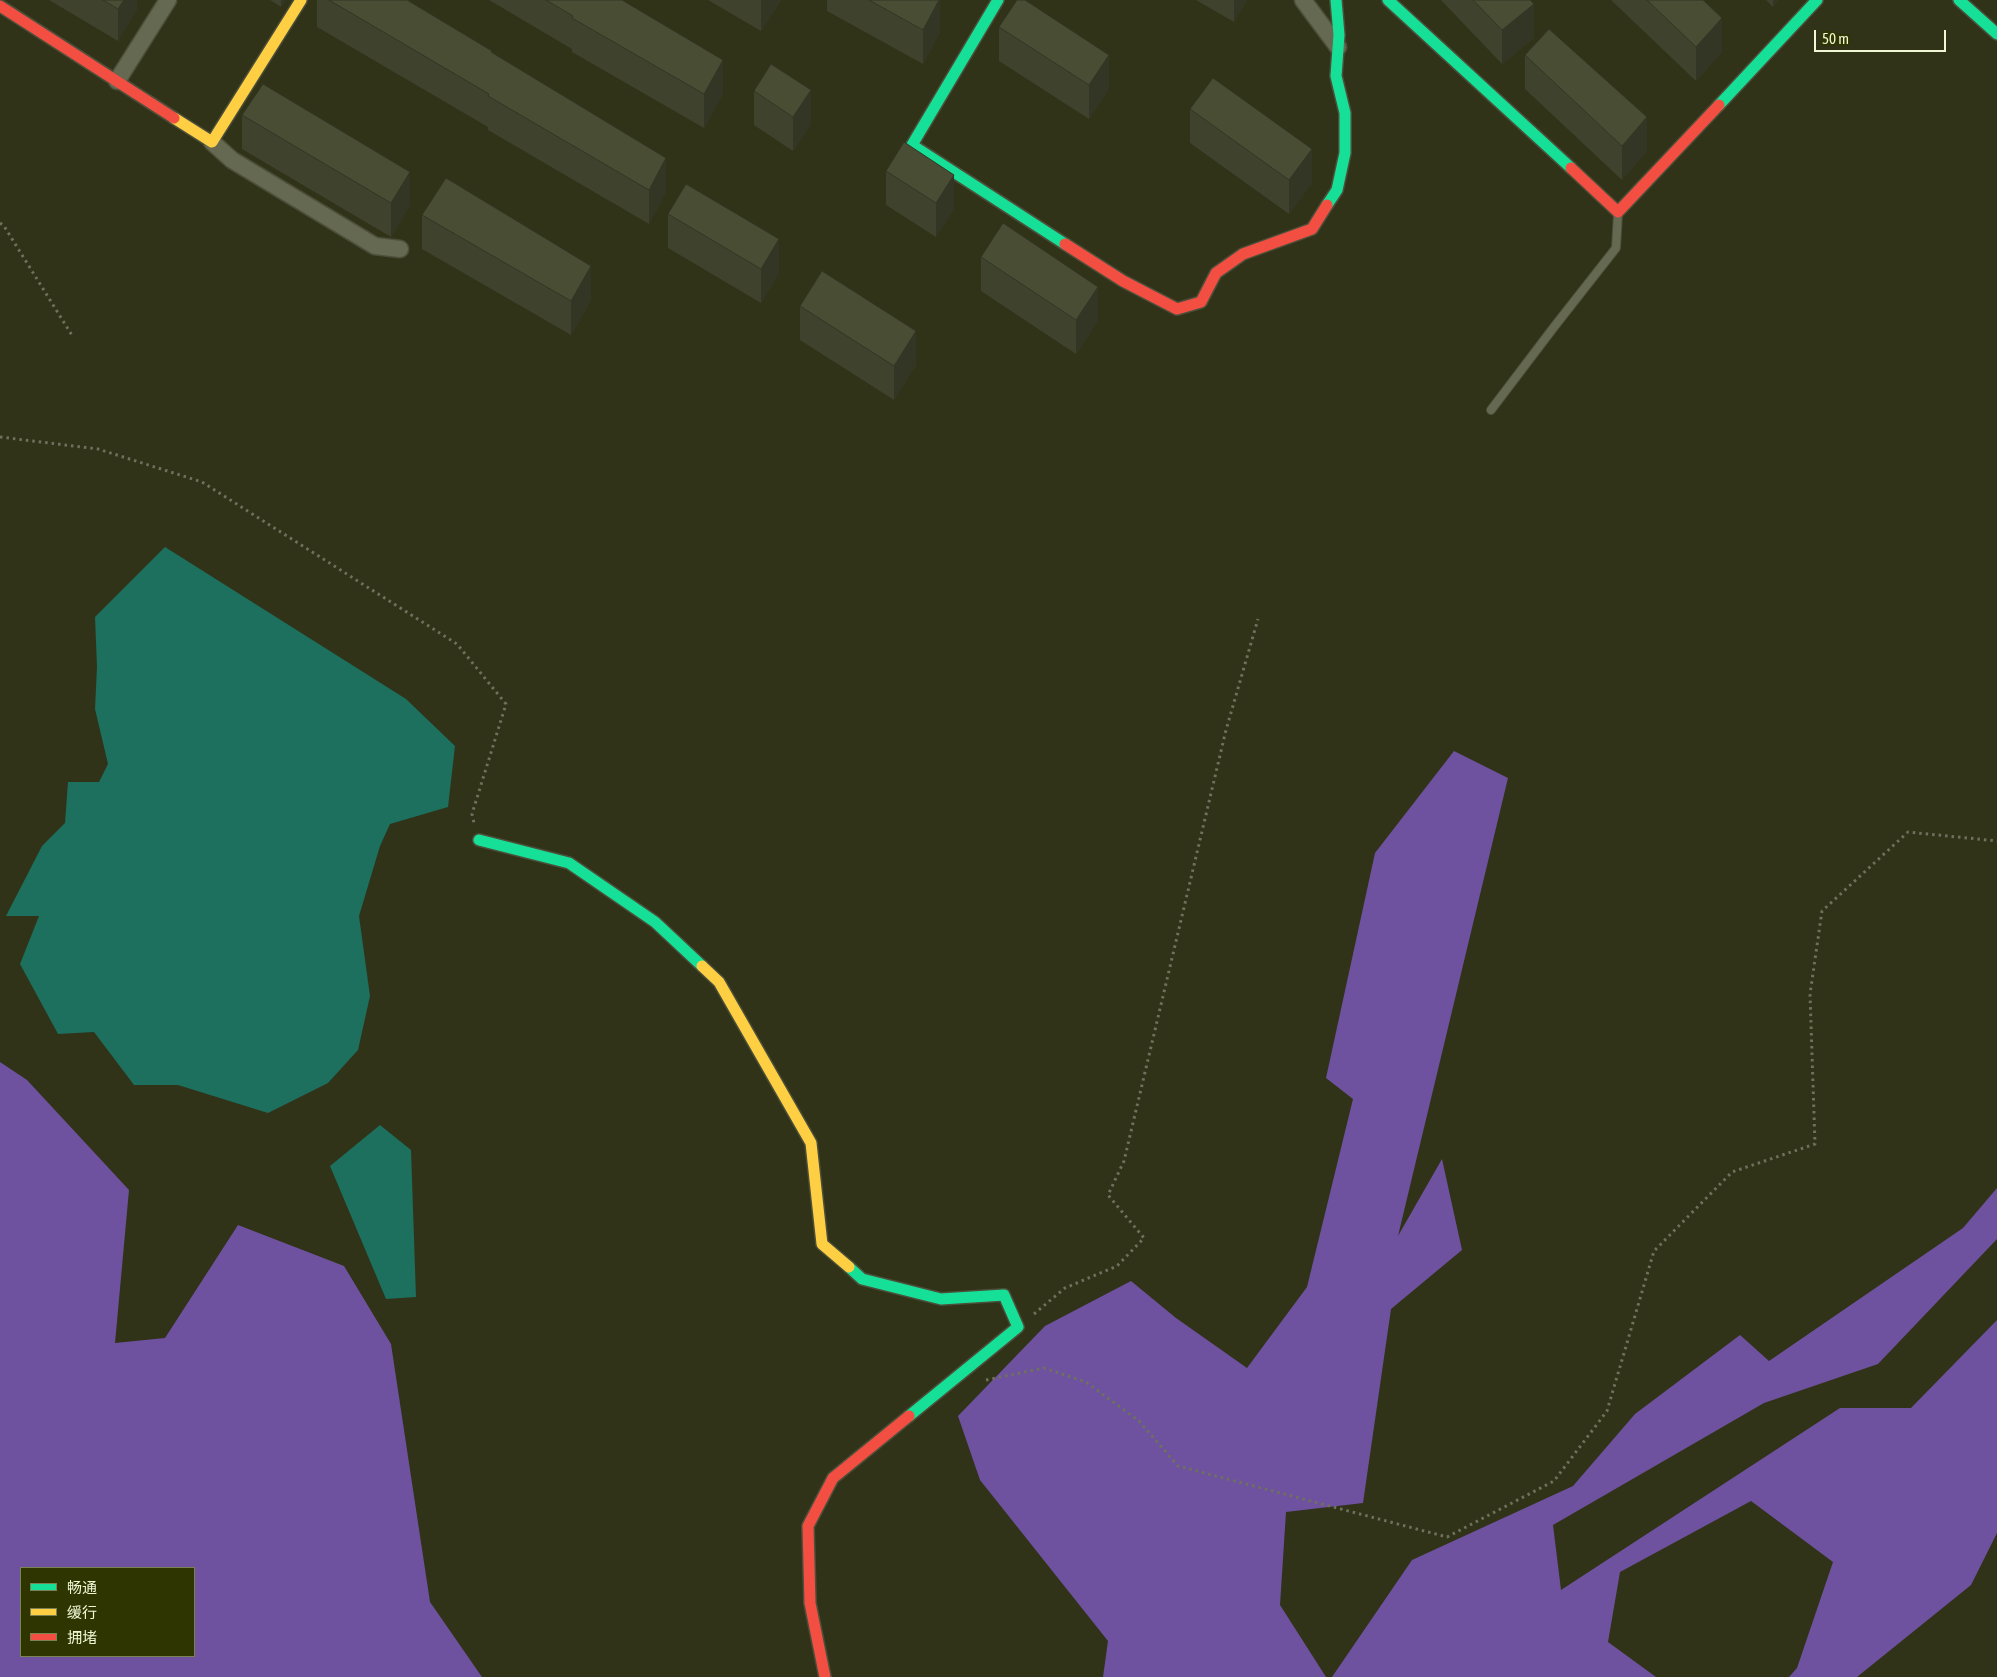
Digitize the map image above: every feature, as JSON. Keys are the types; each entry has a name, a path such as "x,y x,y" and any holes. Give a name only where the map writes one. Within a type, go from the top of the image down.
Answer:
{"street":[{"path":"117,81 168,0"},
{"path":"212,142 301,0"},
{"path":"998,0 912,145 1123,281 1177,309 1201,302 1216,273 1243,254 1312,229 1337,190 1345,153 1345,113 1336,76 1338,47 1336,0"},
{"path":"1303,0 1338,47"},
{"path":"1388,0 1618,212 1816,0"},
{"path":"1959,0 1997,34"},
{"path":"0,6 212,142 232,160 375,246 400,249"},
{"path":"480,840 569,862 655,922 720,982 811,1143 822,1244 862,1279 941,1299 1004,1295 1018,1327 833,1478 808,1526 810,1603 824,1677"}],"lane":[{"path":"1491,410 1616,248 1618,212"}],"path":[{"path":"0,223 4,226 73,337"},
{"path":"0,437 98,449 202,482 457,644 506,704 472,814 480,840"},
{"path":"1018,1327 1065,1288 1117,1266 1144,1238 1108,1195 1124,1161 1226,730 1258,619"},
{"path":"979,1382 1044,1368 1086,1382 1139,1421 1178,1466 1447,1537 1554,1481 1607,1410 1654,1251 1732,1172 1815,1144 1810,994 1822,911 1908,832 1997,841"}],"shaded area":[{"path":"1454,751 1508,778 1398,1236 1442,1159 1462,1250 1391,1309 1363,1503 1286,1512 1280,1605 1326,1677 1103,1677 1108,1641 980,1480 958,1416 1045,1326 1131,1281 1176,1318 1247,1368 1307,1287 1353,1099 1326,1078 1375,853"},
{"path":"0,1062 27,1080 129,1190 115,1343 165,1338 238,1225 344,1266 391,1344 430,1602 482,1677 0,1677"},
{"path":"1997,1188 1997,1239 1878,1364 1764,1403 1553,1525 1561,1590 1840,1408 1911,1408 1997,1320 1997,1533 1971,1585 1857,1677 1789,1677 1797,1668 1833,1562 1751,1501 1620,1572 1608,1642 1656,1677 1332,1677 1412,1560 1573,1486 1635,1414 1740,1335 1769,1361 1963,1228"}],"water":[{"path":"165,547 406,699 455,746 448,807 390,824 380,846 359,916 370,996 358,1050 328,1083 268,1113 178,1085 134,1085 94,1032 58,1034 20,964 39,916 6,916 42,846 65,823 68,782 99,782 108,764 95,709 97,667 95,617"},
{"path":"380,1125 411,1150 416,1297 386,1299 330,1166"}],"building":[{"path":"103,0 124,0 118,9"},
{"path":"329,0 407,0 666,158 649,190"},
{"path":"546,0 622,0 723,60 704,94 572,18 573,16"},
{"path":"869,0 939,0 923,30"},
{"path":"1017,0 1025,0 1109,55 1089,85 999,27"},
{"path":"1473,0 1530,0 1534,4 1502,30"},
{"path":"1647,0 1703,0 1722,18 1696,47"},
{"path":"1549,29 1647,117 1622,146 1525,55"},
{"path":"771,64 811,90 793,117 754,91"},
{"path":"1213,78 1312,149 1289,180 1190,109"},
{"path":"263,84 410,172 391,203 242,115"},
{"path":"904,142 954,175 936,203 886,171"},
{"path":"446,178 591,266 571,301 422,215"},
{"path":"686,184 779,239 761,269 668,214"},
{"path":"1003,223 1098,287 1076,320 981,257"},
{"path":"822,271 916,331 894,366 800,306"}],"traffic: fast":[{"path":"998,0 912,145 1065,244"},
{"path":"1327,205 1337,190 1345,153 1345,113 1336,76 1339,35 1336,0"},
{"path":"1388,0 1571,168"},
{"path":"1719,105 1817,0"},
{"path":"1959,0 1997,34"},
{"path":"479,840 569,863 655,922 702,966"},
{"path":"849,1267 862,1279 941,1299 1004,1295 1018,1327 909,1416"}],"traffic: slow":[{"path":"174,118 212,142 301,0"},
{"path":"702,966 719,982 811,1143 822,1244 849,1267"}],"traffic: jam":[{"path":"0,6 174,118"},
{"path":"1571,168 1618,212 1719,105"},
{"path":"1065,244 1123,281 1177,309 1201,302 1216,273 1243,254 1312,229 1327,205"},
{"path":"825,1677 810,1603 808,1526 833,1478 909,1416"}]}
